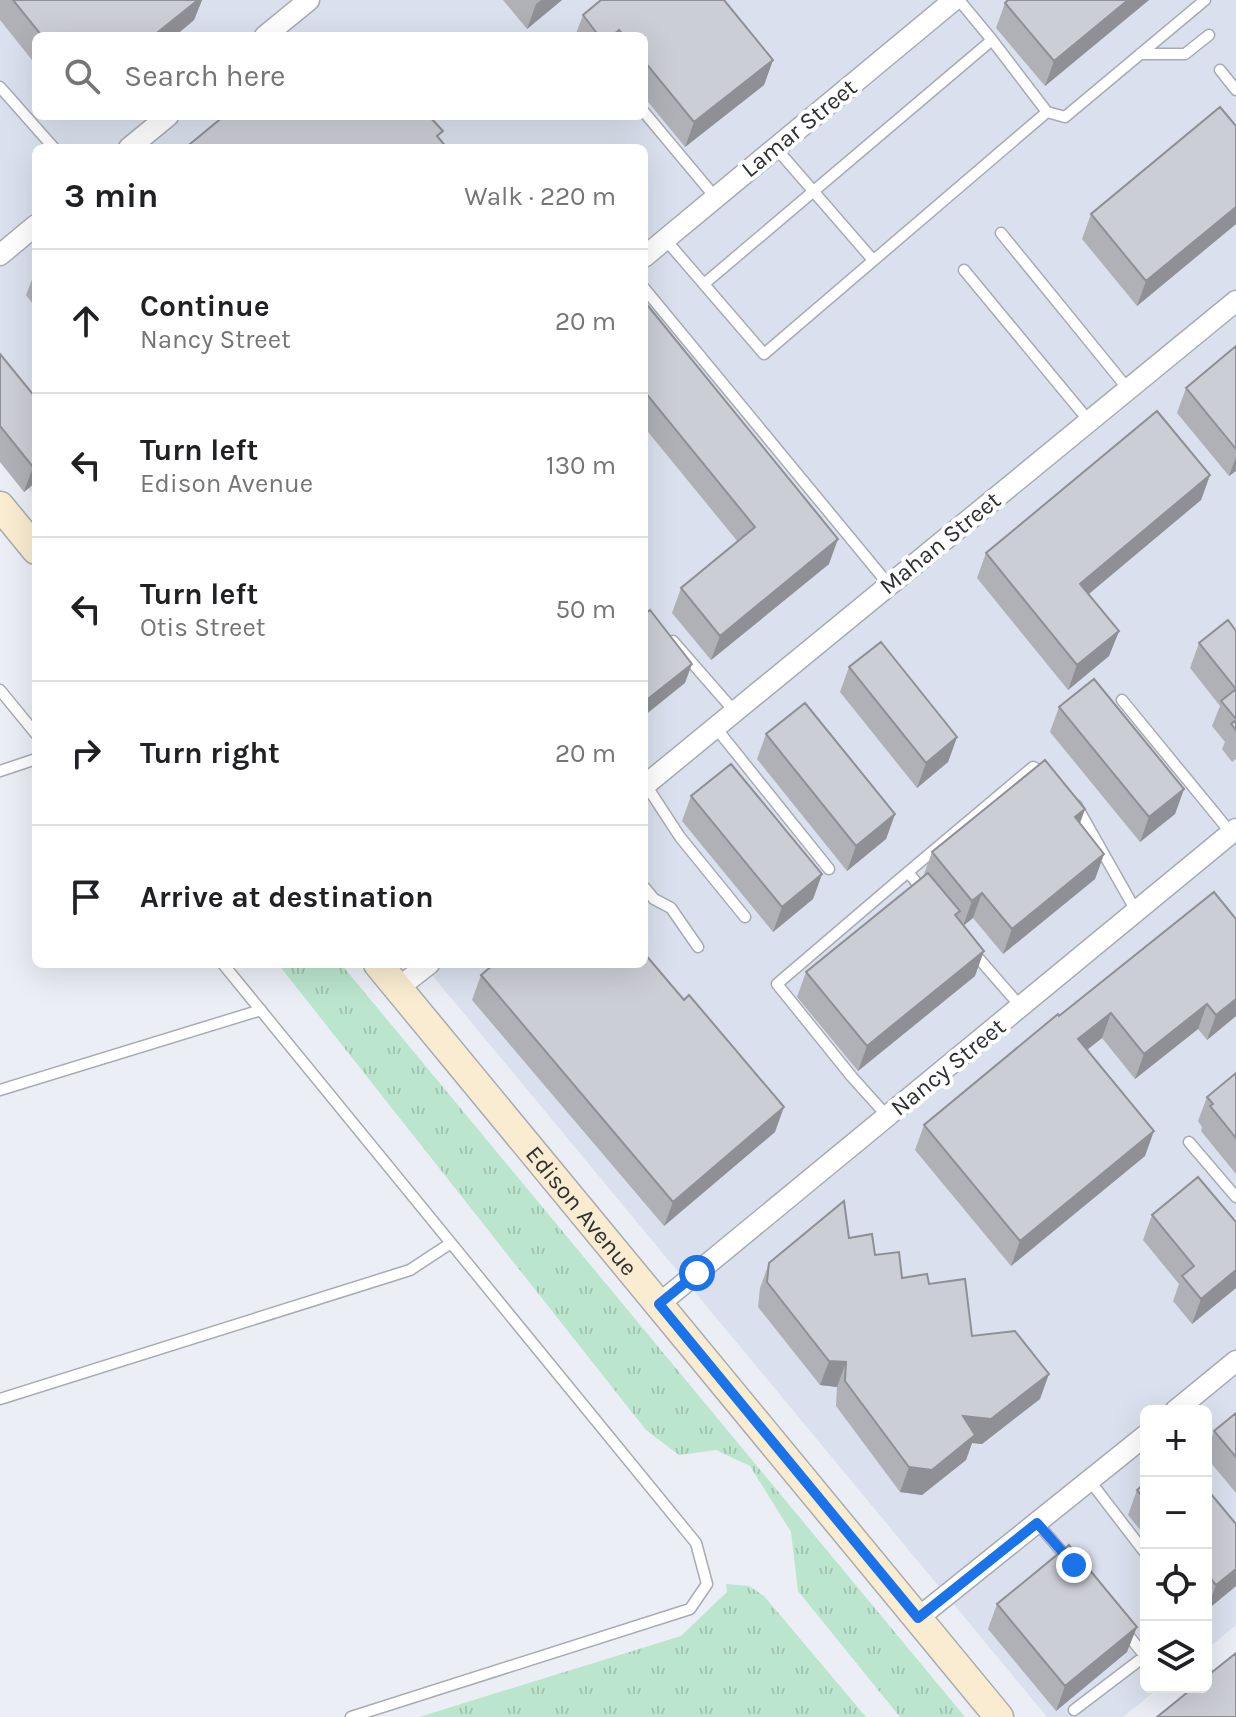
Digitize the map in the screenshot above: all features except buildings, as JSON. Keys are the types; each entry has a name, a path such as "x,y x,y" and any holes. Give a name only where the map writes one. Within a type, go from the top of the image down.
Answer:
{"street":[{"path":"270,32 309,0"},
{"name":"Lamar Street","path":"648,254 957,0"},
{"path":"134,144 163,120"},
{"path":"0,255 32,228"},
{"name":"Mahan Street","path":"648,784 1236,301"},
{"path":"0,506 32,545"},
{"name":"Nancy Street","path":"659,1304 1233,831"},
{"name":"Edison Avenue","path":"381,968 999,1717"},
{"path":"398,988 424,968"},
{"path":"1182,1405 1236,1361"},
{"path":"918,1618 1140,1440"}],"lane":[{"path":"957,0 1047,112 1065,117 1205,0"},
{"path":"1140,54 1185,54 1209,35"},
{"path":"704,284 992,40"},
{"path":"1220,70 1236,90"},
{"path":"0,87 50,144"},
{"path":"665,239 764,354 1047,112"},
{"path":"648,117 715,197"},
{"path":"775,147 873,260"},
{"path":"1001,233 1128,389"},
{"path":"964,270 1089,421"},
{"path":"648,293 889,585"},
{"path":"663,628 735,712"},
{"path":"0,690 32,729"},
{"path":"1122,700 1233,831"},
{"path":"716,728 829,869"},
{"path":"0,771 32,760"},
{"path":"888,1117 777,984 1033,767 1053,777"},
{"path":"648,790 666,811 680,837 745,917"},
{"path":"1070,796 1136,911"},
{"path":"908,872 927,896"},
{"path":"648,892 654,899 671,908 698,947"},
{"path":"965,942 1021,1007"},
{"path":"226,968 696,1543 707,1584 690,1609 351,1717"},
{"path":"0,1090 261,1010"},
{"path":"1189,1142 1236,1197"},
{"path":"0,1399 410,1270 451,1243"},
{"path":"1090,1481 1142,1549"},
{"path":"1037,1523 1074,1565"},
{"path":"1074,1710 1145,1656 1118,1622"}],"shaded area":[{"path":"0,0 1236,0 1236,1625 1212,1645 1212,1405 1140,1405 1140,1693 1153,1693 1123,1717 1047,1717 426,968 648,968 648,144 32,144 32,493 0,454"}],"green space":[{"path":"281,968 344,968 965,1717 900,1717 798,1591 791,1532 750,1466 716,1450 679,1455 646,1430"},
{"path":"726,1584 749,1586 764,1596 866,1717 419,1717 681,1636 727,1592"}],"route":[{"path":"697,1273 659,1304 918,1618 1037,1523 1074,1565"}]}
